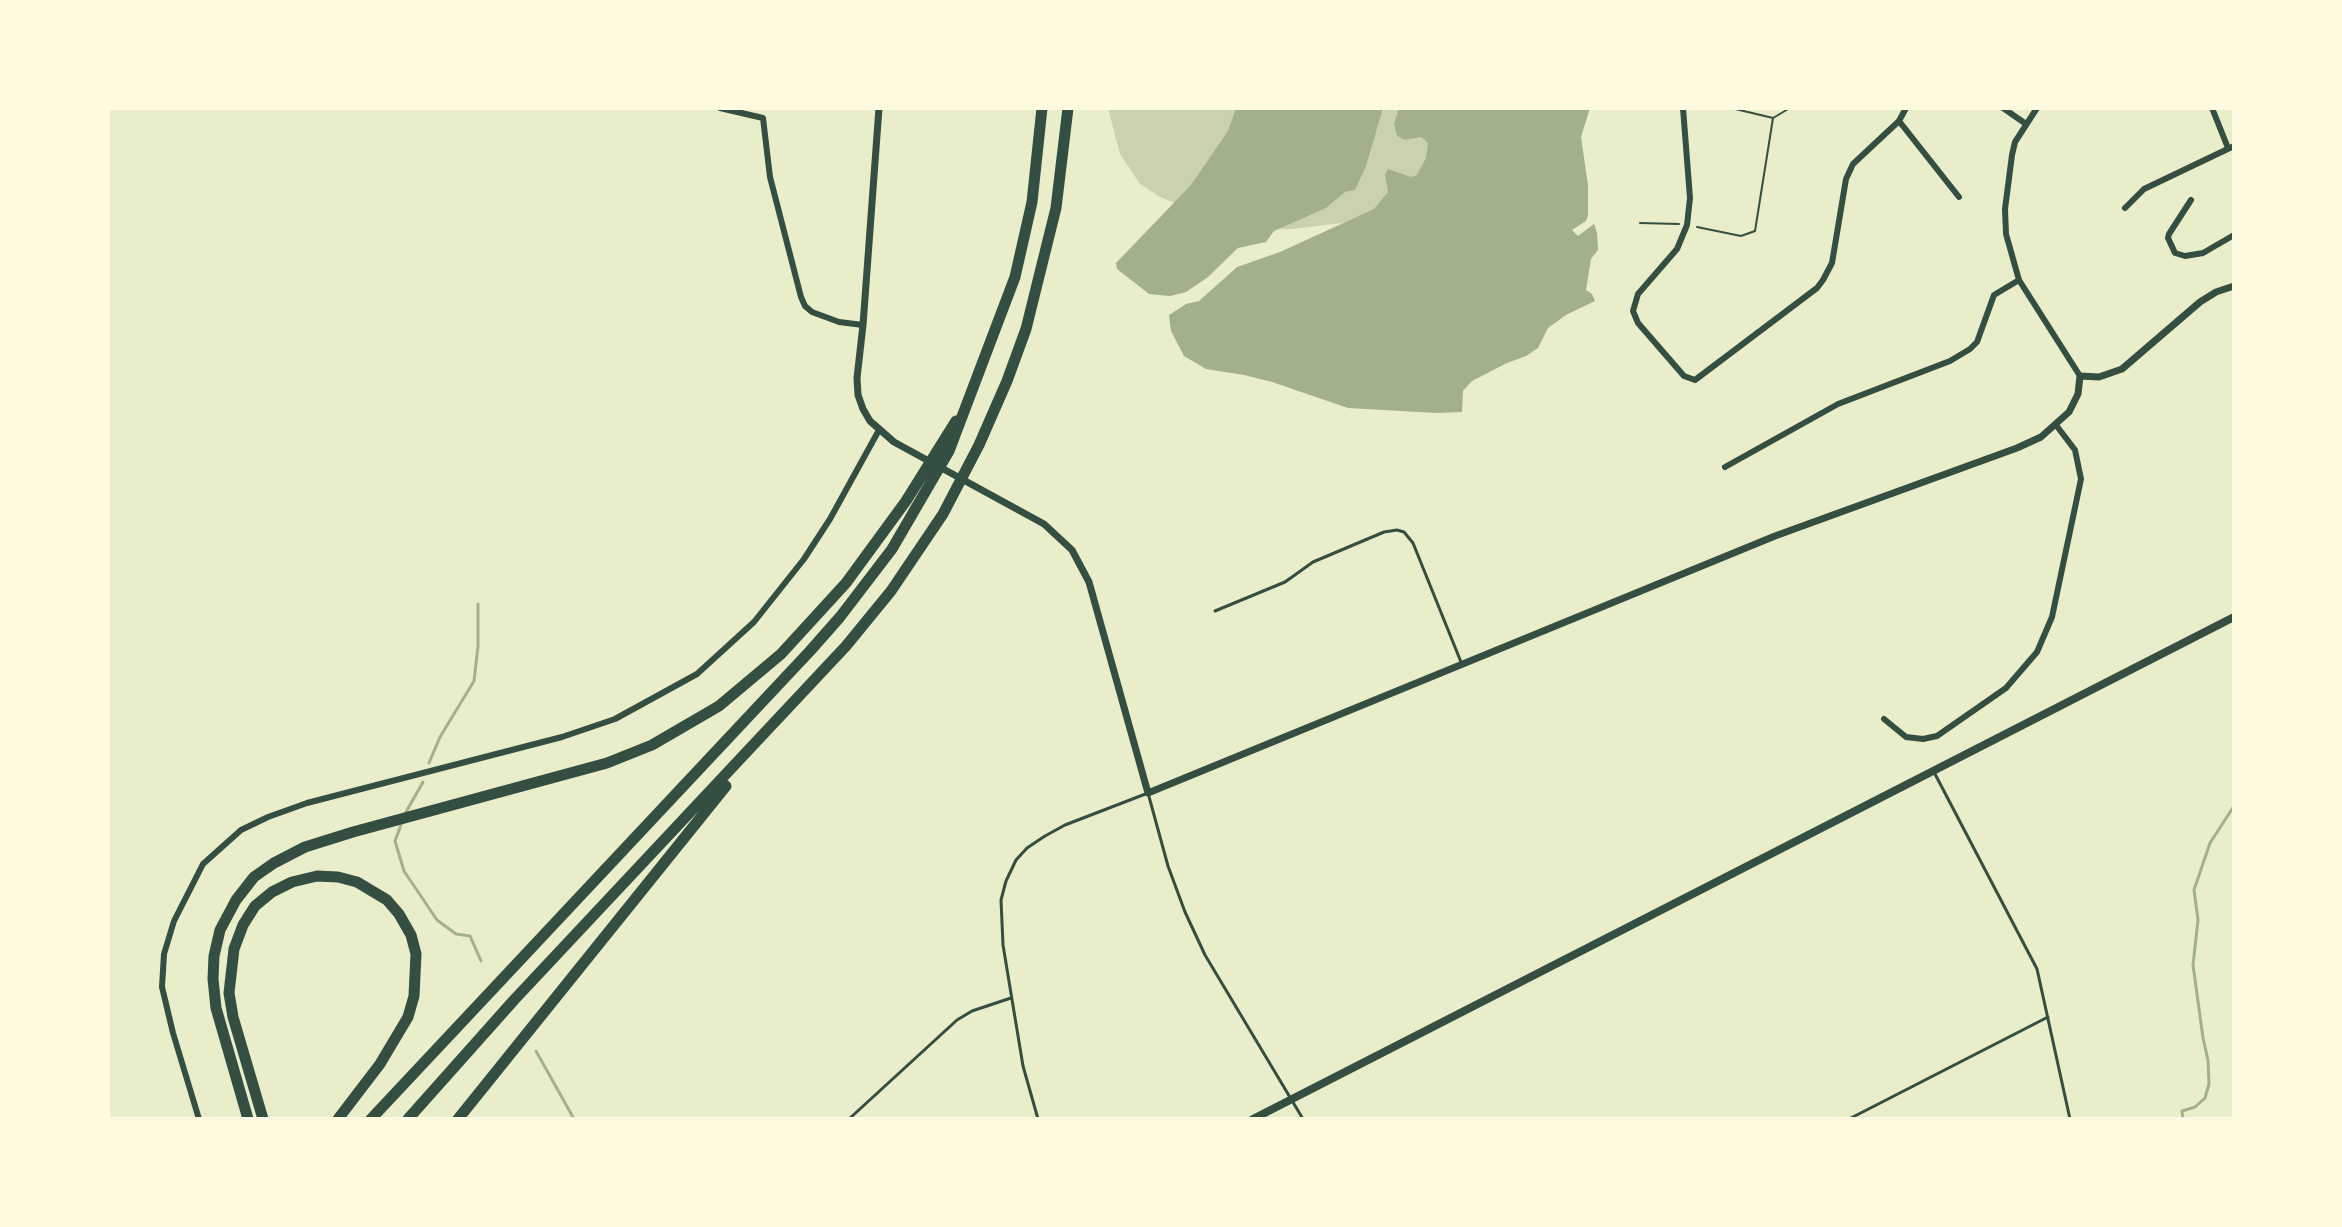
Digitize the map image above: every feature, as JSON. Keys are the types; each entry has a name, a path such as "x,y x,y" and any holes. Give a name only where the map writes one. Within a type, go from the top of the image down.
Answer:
{"highway":[{"path":"371,1119 840,617 892,549 949,451 1015,277 1032,202 1042,108"},
{"path":"408,1119 514,1000 766,735 846,646 891,591 943,514 966,472 1007,381 1038,284 1056,208 1068,108"},
{"path":"248,1119 219,1020 213,979 220,930 236,900 254,877 305,847 607,763 652,745 719,706 781,654 846,583 906,501 964,407"},
{"path":"458,1119 766,735"},
{"path":"263,1119 233,1017 229,993 234,949 243,925 255,906 272,892 292,882 317,876 357,882 387,900 411,935 416,954 414,996 408,1017 380,1064 338,1119"}],"main road":[{"path":"1253,1119 2234,617"}],"street":[{"path":"720,108 763,118 770,177 805,306 812,312 839,322 863,325"},
{"path":"879,108 857,378 863,409 879,430 906,448 1044,524 1060,536 1082,565 1148,793 1775,536 2017,448 2056,425 2074,403 2080,376 2019,280 2006,234 2005,209 2012,155 2037,108"},
{"path":"1683,108 1690,198 1687,225 1677,249 1638,294 1633,311 1638,323 1684,376 1695,380 1817,288 1832,263 1846,179 1853,164 1899,121 1906,108"},
{"path":"2003,108 2026,124"},
{"path":"2125,208 2144,189 2231,147 2212,108"},
{"path":"1899,121 1959,197"},
{"path":"2191,200 2169,234 2175,253 2185,256 2203,253 2234,235"},
{"path":"1725,467 1838,404 1950,361 1970,349 1977,342 1994,295 2002,293 2019,280"},
{"path":"2080,376 2099,377 2122,369 2200,302 2234,286"},
{"path":"1884,719 1906,737 1923,739 1937,736 2006,688 2037,652 2052,617 2081,479 2075,450 2056,425"},
{"path":"199,1119 162,987 164,954 174,921 203,864 241,830 268,817 307,803 562,737 615,719 697,674 754,622 804,559 879,430"}],"lane":[{"path":"1215,611 1285,582 1313,562 1384,532 1397,530 1404,532 1413,543 1462,665"},
{"path":"1934,770 2032,956 2070,1119"},
{"path":"1038,1119 1023,1066 1001,926 1001,900 1006,881 1016,860 1027,848 1065,825 1148,793 1168,866 1185,912 1216,974 1303,1119"},
{"path":"849,1119 957,1020 972,1011 1011,998"},
{"path":"1849,1119 2048,1017"}],"path":[{"path":"1731,108 1773,118 1790,108"},
{"path":"1640,223 1687,225 1741,236 1755,231 1773,118"}],"shaded area":[{"path":"1108,108 1536,108 1398,216 1293,229 1263,229 1212,217 1160,197 1140,184 1120,154"},
{"path":"1236,108 1383,108 1366,166 1355,190 1345,192 1326,208 1274,231 1266,242 1238,248 1208,277 1186,292 1170,296 1149,294 1117,269 1116,263 1191,185 1228,131"},
{"path":"1399,108 1590,108 1581,137 1588,185 1588,216 1586,221 1572,230 1578,236 1594,224 1597,233 1598,250 1591,259 1586,290 1595,301 1548,328 1538,348 1526,356 1472,381 1463,391 1462,412 1348,408 1272,382 1206,369 1184,356 1171,331 1169,315 1186,304 1199,301 1237,267 1280,252 1374,209 1388,192 1385,175 1388,169 1411,177 1417,175 1426,158 1428,143 1421,137 1405,140 1397,136 1394,124"}],"waterway":[{"path":"429,763 440,737 474,681 478,604"},
{"path":"406,812 423,782"},
{"path":"2183,1119 2182,1111 2195,1107 2205,1098 2209,1084 2193,965 2198,920 2194,890 2210,843 2234,806"},
{"path":"401,825 395,841 404,871 437,920 456,934 470,936 481,961"},
{"path":"536,1051 574,1119"}]}
